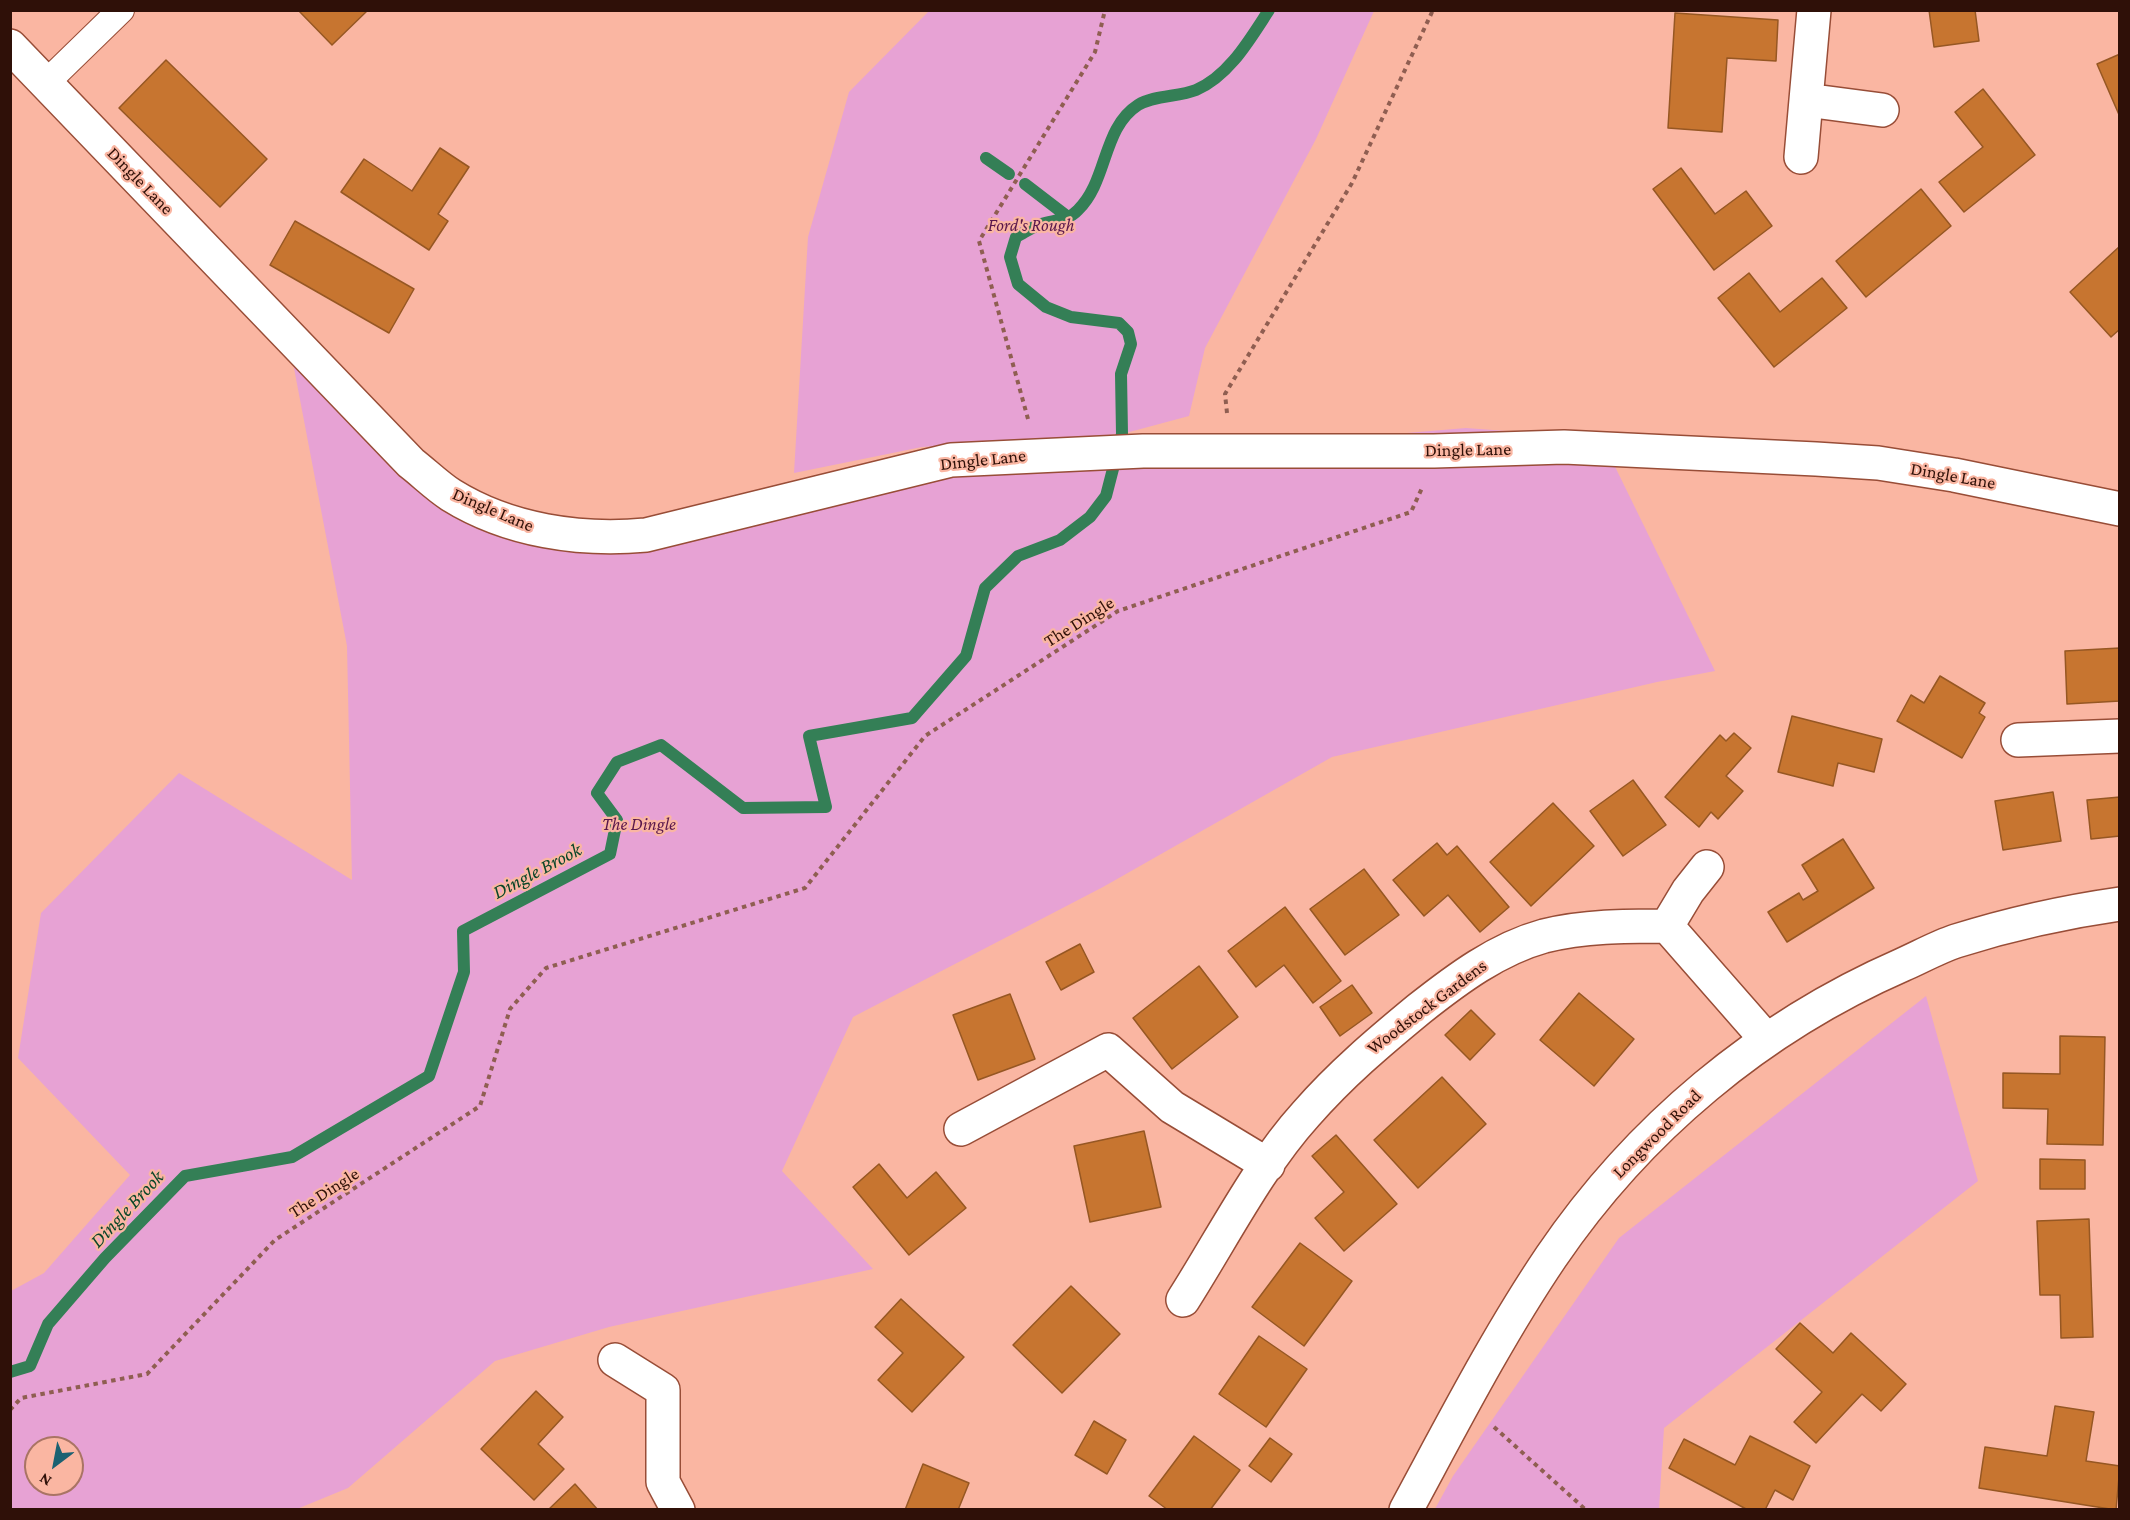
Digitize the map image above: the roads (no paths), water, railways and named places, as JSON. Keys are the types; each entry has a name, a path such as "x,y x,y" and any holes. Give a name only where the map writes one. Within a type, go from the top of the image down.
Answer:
{"street":[{"path":"1801,157 1814,10"},
{"name":"Dingle Lane","path":"10,46 411,463 451,495 526,527 566,535 609,538 646,535 951,460 1030,454 1143,451 1434,451 1564,447 1878,463 1954,475 2120,508"},
{"path":"1806,100 1882,110"},
{"path":"2018,740 2120,736"},
{"path":"1707,867 1688,891 1666,926 1766,1039"},
{"name":"Longwood Road","path":"1406,1509 1465,1401 1551,1257 1616,1173 1687,1100 1766,1039 1855,986 1954,942 2054,914 2120,904"},
{"name":"Woodstock Gardens","path":"1183,1300 1268,1165 1305,1115 1358,1059 1441,991 1491,958 1544,936 1604,927 1666,926"},
{"path":"961,1129 1108,1050 1172,1107 1268,1165"},
{"path":"615,1360 663,1390 663,1482 678,1509"}],"lane":[{"path":"47,82 121,10"}],"waterway":[{"name":"Dingle Brook","path":"10,1372 30,1366 48,1324 105,1258 185,1176 292,1157 429,1076 464,972 463,931 610,854 617,820 597,793 617,762 661,745 743,808 826,807 809,736 912,718 966,656 985,588 1018,556 1060,540 1090,517 1106,496 1122,434 1121,374 1131,344 1128,332 1119,323 1071,317 1046,307 1018,284 1010,257 1016,237 1038,225 1074,214 1088,198 1095,185 1111,141 1126,115 1144,102 1196,90 1219,76 1238,56 1269,10"},
{"path":"986,158 1009,174"},
{"path":"1025,184 1068,217"}],"park label":[{"name":"Ford's Rough","path":"1031,225"},
{"name":"The Dingle","path":"639,824"}]}
